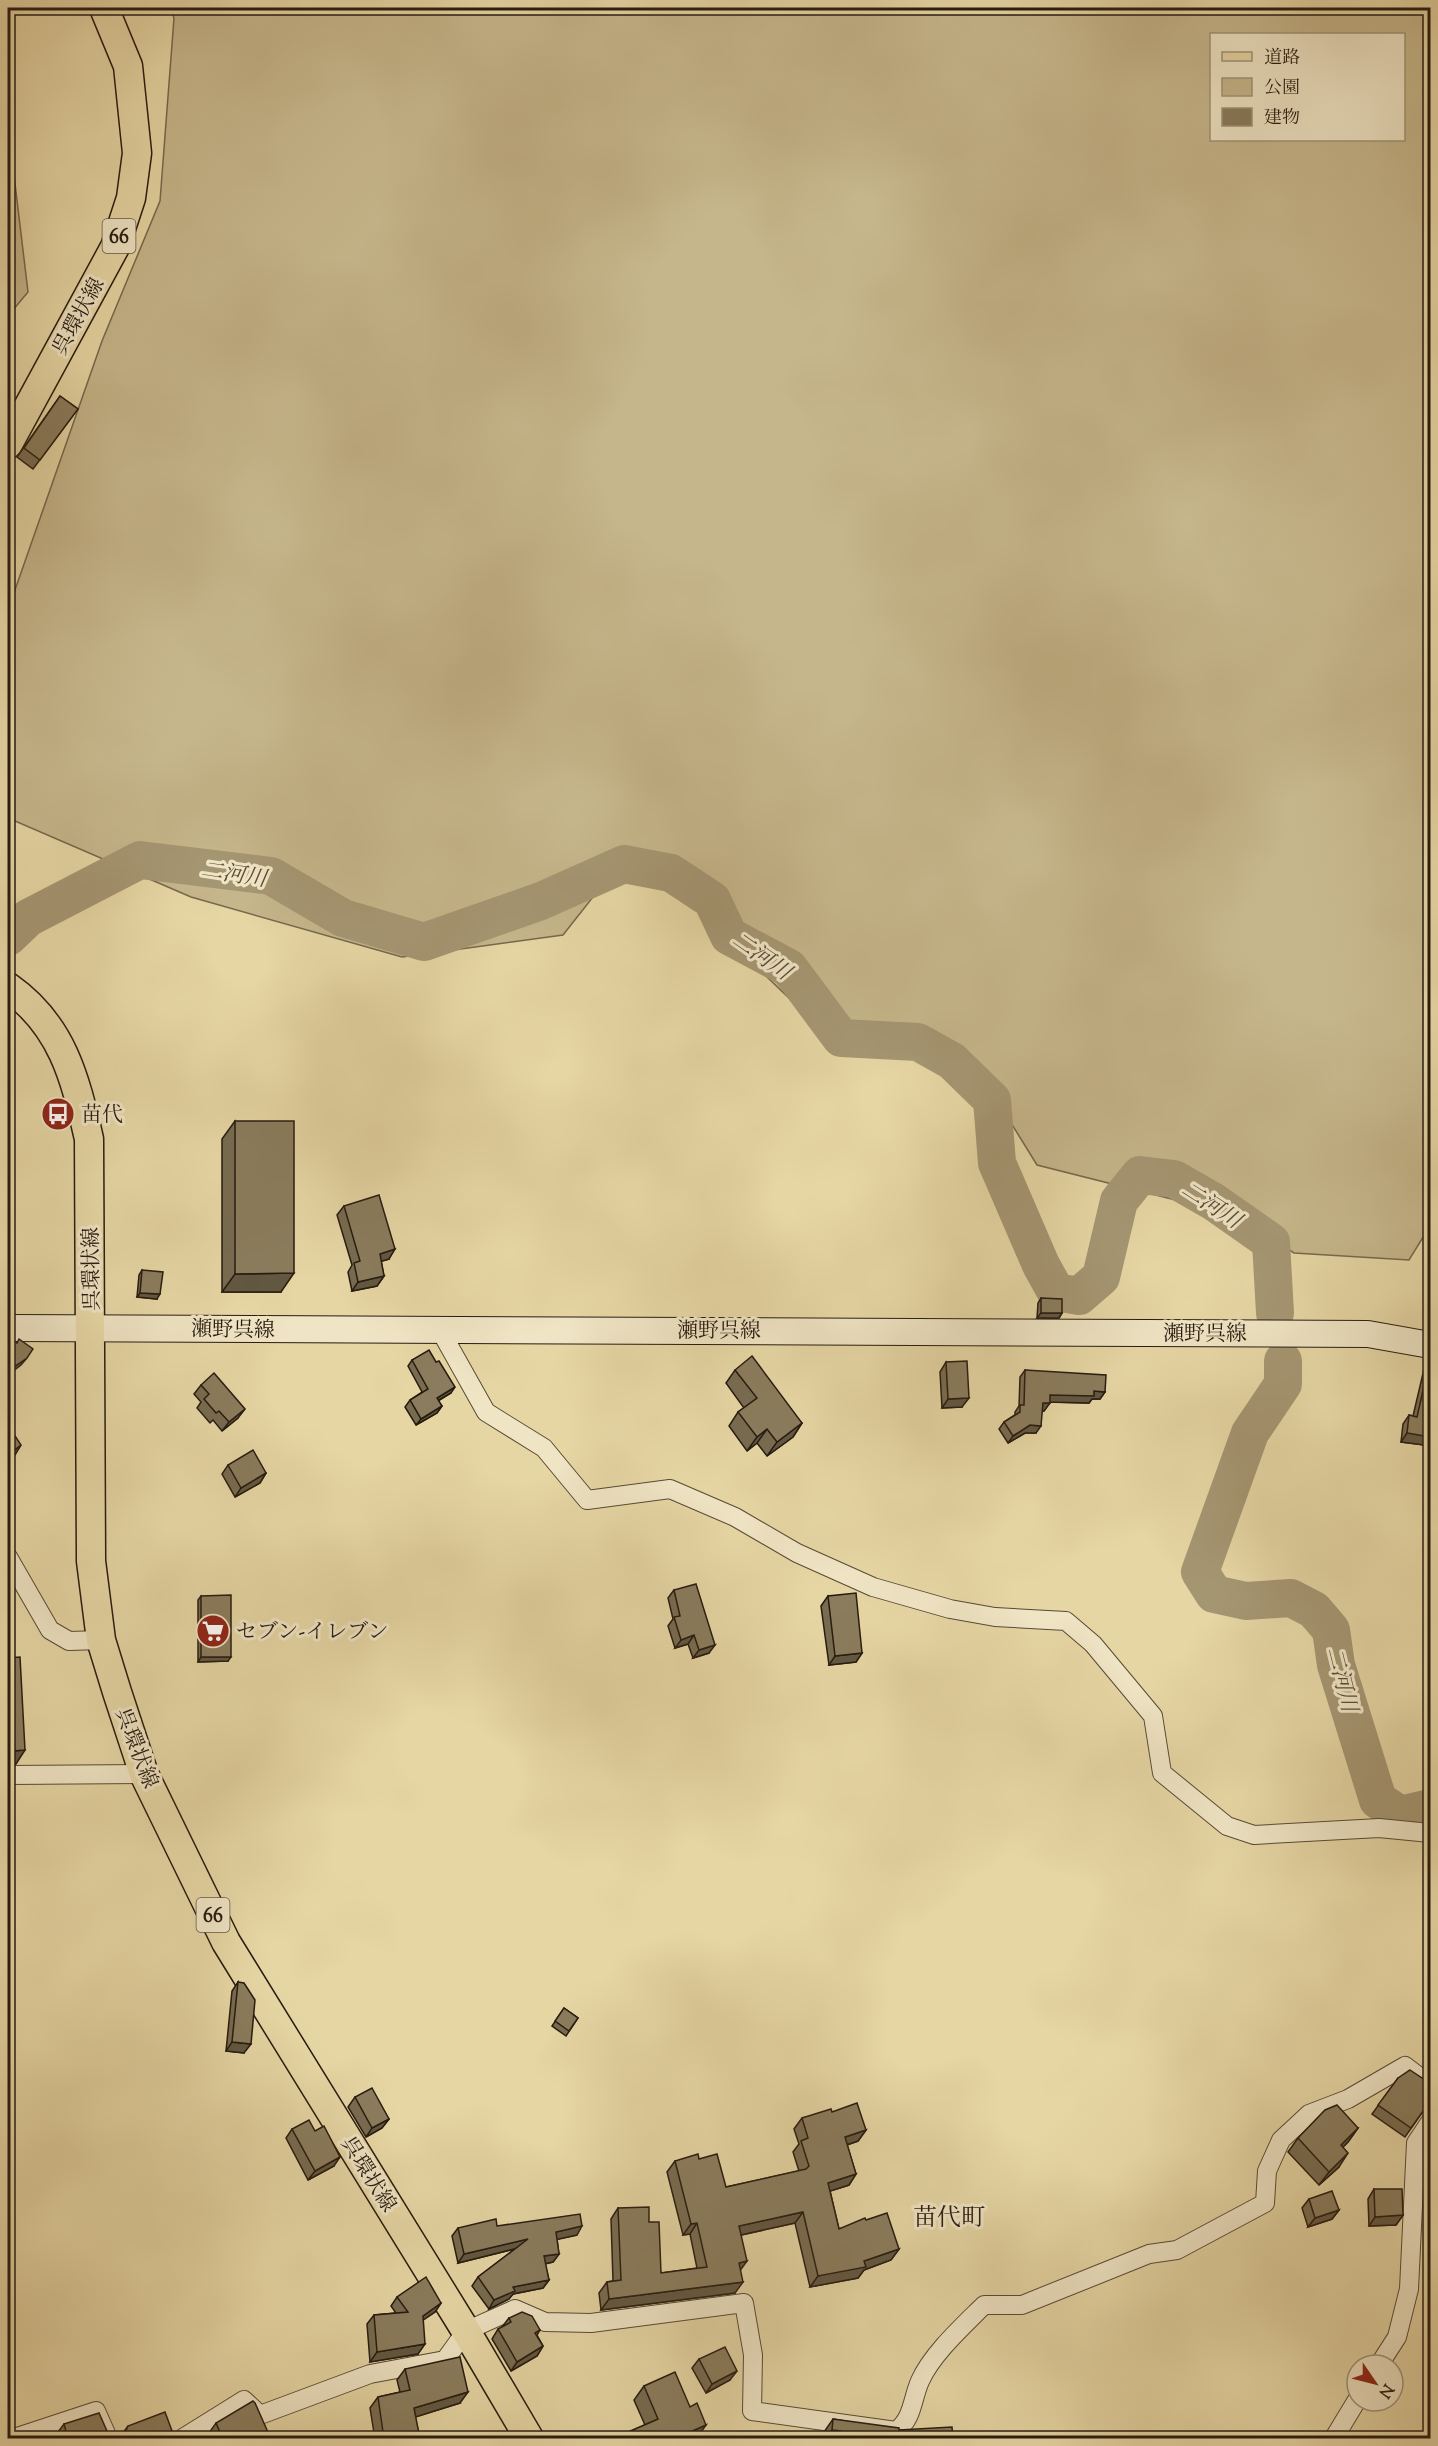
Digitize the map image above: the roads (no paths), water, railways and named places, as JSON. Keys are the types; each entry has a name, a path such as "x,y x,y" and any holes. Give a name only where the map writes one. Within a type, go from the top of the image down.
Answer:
{"main road":[{"name":"呉環状線","path":"8,444 115,247 131,198 138,153 128,66 104,8"},
{"name":"呉環状線","path":"8,987 27,1000 56,1037 76,1082 89,1138 91,1561 101,1640 144,1774 226,1942 466,2331 529,2439"},
{"name":"瀬野呉線","path":"8,1328 694,1329 1368,1334 1431,1345"}],"street":[{"path":"440,1330 486,1412 544,1448 587,1500 670,1489 735,1517 797,1553 873,1587 950,1610 995,1617 1066,1622 1093,1644 1153,1716 1162,1773 1227,1826 1254,1835 1379,1828 1431,1833"},
{"path":"8,1557 50,1630 69,1641 101,1640"},
{"path":"8,1775 144,1774"},
{"path":"183,2439 244,2400 260,2415 370,2374 445,2360 466,2331 514,2309 546,2322 591,2323 744,2303 753,2355 752,2411 896,2431 906,2424 920,2380 950,2340 984,2305 1022,2305 1149,2254 1178,2250 1265,2203 1267,2171 1281,2140 1309,2114 1348,2099 1405,2066 1431,2085"},
{"path":"1387,2353 1397,2337 1409,2289 1416,2143 1431,2122"},
{"path":"14,2439 96,2411 108,2439"},
{"path":"1334,2439 1349,2413"}],"waterway":[{"name":"二河川","path":"8,937 28,918 140,860 271,876 343,918 424,942 541,901 624,864 671,873 712,900 729,936 789,968 841,1038 918,1042 952,1061 992,1100 997,1163 1041,1265 1056,1292 1079,1296 1101,1277 1119,1201 1140,1175 1174,1179 1214,1202 1271,1242 1275,1313"},
{"name":"二河川","path":"1283,1361 1283,1384 1250,1433 1200,1572 1214,1594 1246,1601 1291,1598 1314,1610 1331,1630 1336,1665 1378,1800 1400,1815 1430,1808"}],"place":[{"name":"苗代","path":"58,1114"},
{"name":"セブン-イレブン","path":"213,1631"}],"district":[{"name":"苗代町","path":"949,2217"}]}
